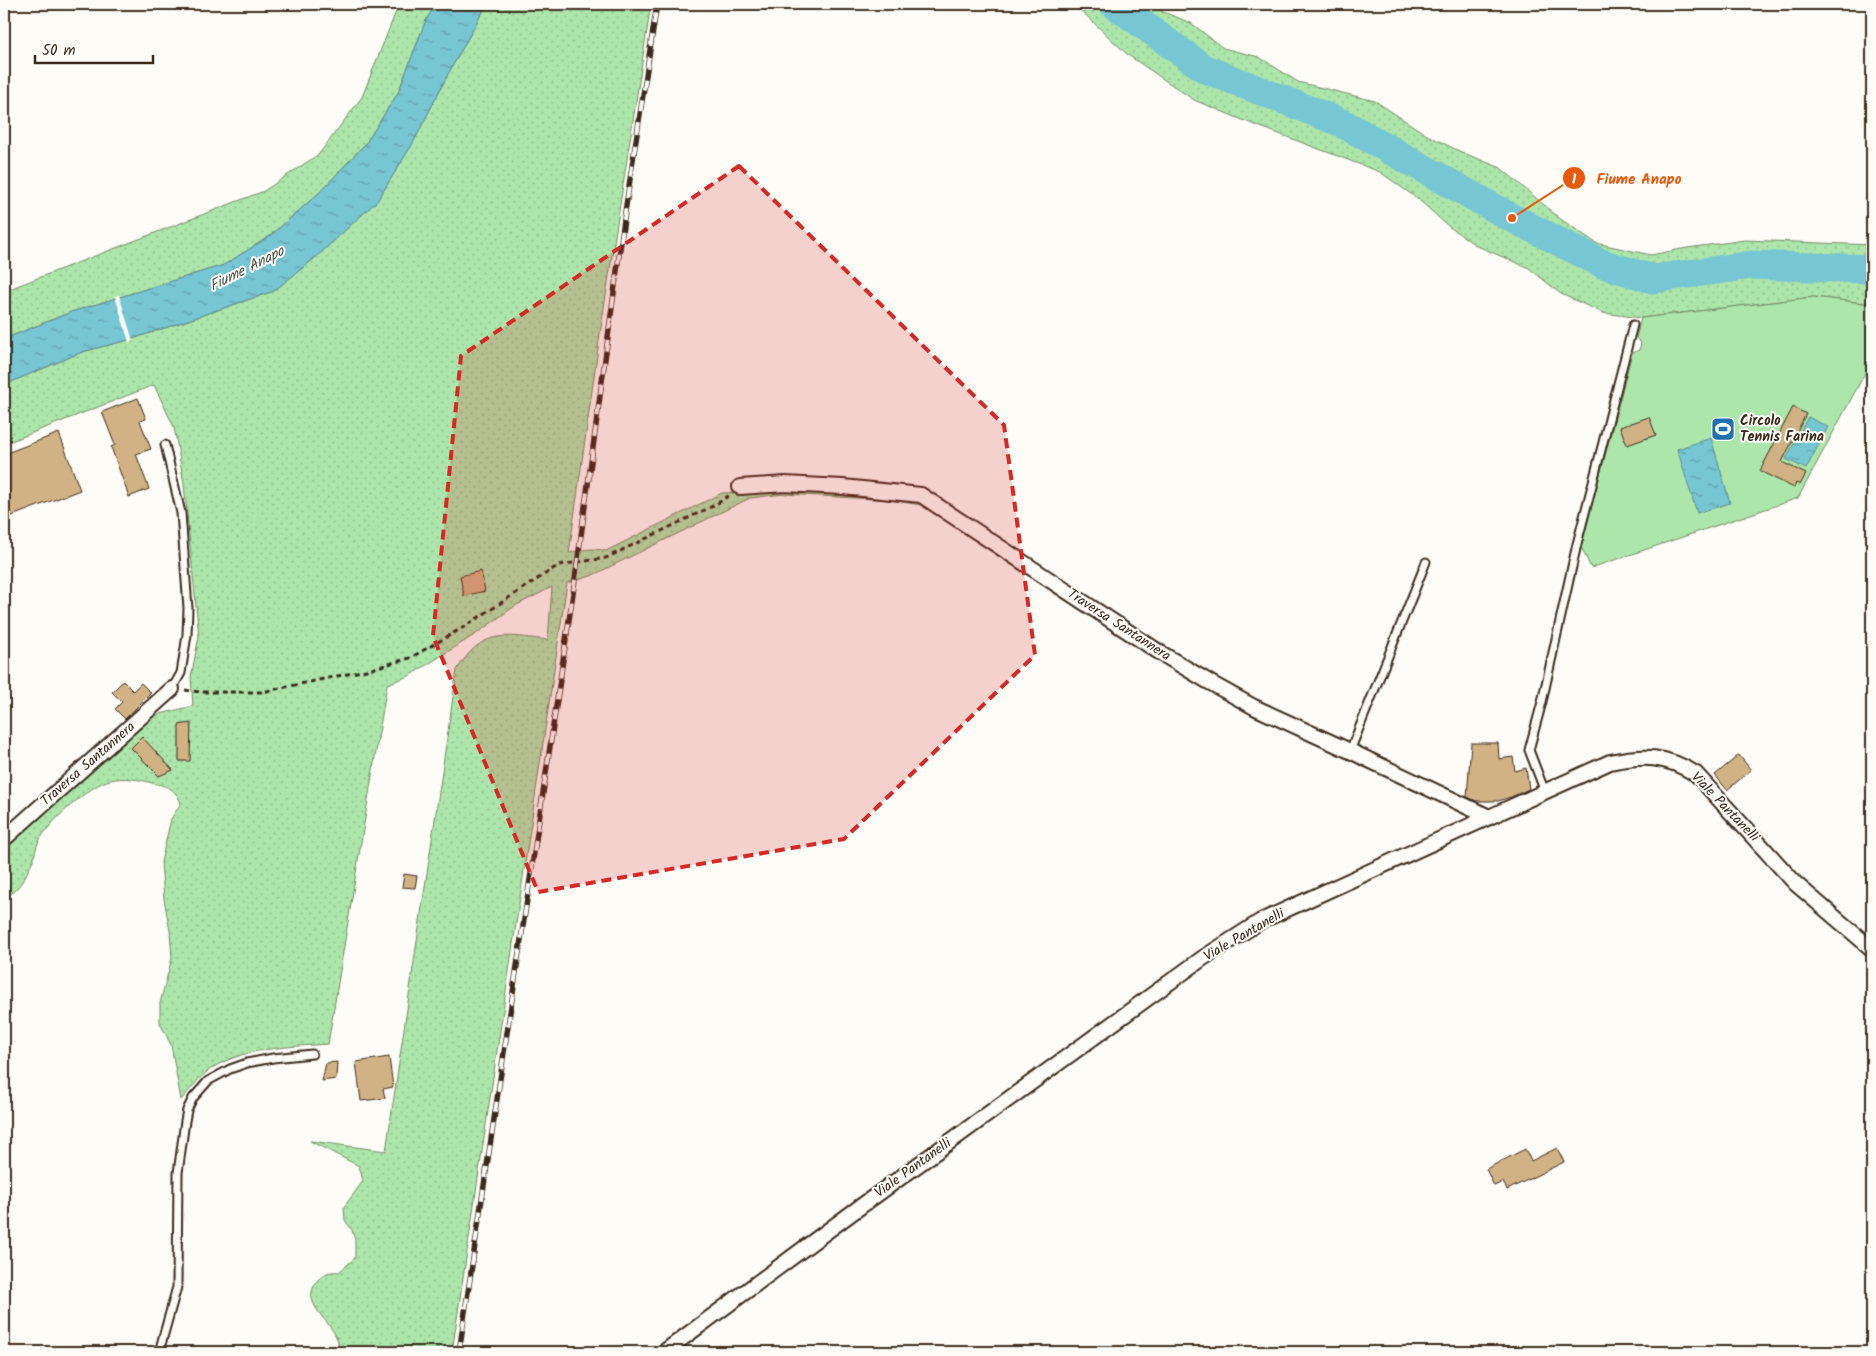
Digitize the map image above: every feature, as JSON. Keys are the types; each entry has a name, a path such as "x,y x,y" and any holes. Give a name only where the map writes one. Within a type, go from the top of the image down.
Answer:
{"street":[{"name":"Traversa Santannera","path":"740,487 785,484 843,487 921,495 1184,667 1254,707 1489,818"},
{"name":"Traversa Santannera","path":"4,839 172,689"},
{"name":"Viale Pantanelli","path":"664,1352 1203,958 1261,922 1610,762 1634,757 1651,757 1680,764 1696,774 1796,884 1872,949"}],"lane":[{"path":"1545,792 1529,750 1633,325"},
{"path":"165,445 181,513 188,608 187,635 181,673 172,689"},
{"path":"1350,751 1426,562"},
{"path":"159,1352 177,1287 178,1173 187,1110 193,1098 208,1081 230,1069 247,1063 273,1058 312,1054"}],"path":[{"path":"172,689 200,692 262,692 371,669 410,658 464,627 559,565 606,558 715,505 740,487"}],"highlighted area":[{"path":"739,166 1004,425 1035,655 844,839 538,892 433,636 461,356"}],"green space":[{"path":"399,4 436,4 426,20 398,93 366,143 320,192 270,236 224,265 71,312 4,339 4,291 264,191 319,154 362,97"},
{"path":"487,4 651,4 600,334 569,553 592,549 606,551 722,493 780,490 831,491 917,499 950,520 921,505 890,500 784,494 750,498 591,576 567,583 452,1352 339,1352 334,1332 315,1307 312,1299 312,1290 318,1280 325,1274 339,1272 355,1258 355,1240 352,1230 345,1220 344,1207 363,1181 359,1166 310,1141 386,1151 457,670 466,656 476,647 496,637 507,636 548,640 552,587 515,606 476,634 409,676 387,684 328,1044 266,1050 235,1057 208,1071 181,1100 171,1045 160,1023 160,1003 172,958 161,862 171,819 181,803 176,794 170,788 162,785 131,779 110,780 92,789 70,806 51,825 38,843 33,860 18,887 4,898 4,849 147,720 160,714 193,706 191,677 199,636 184,484 174,427 154,385 4,444 4,385 82,352 132,339 274,291 316,257 377,201 413,143 448,74"},
{"path":"1074,4 1154,4 1161,11 1191,23 1223,48 1259,57 1298,82 1375,101 1427,135 1459,151 1501,168 1559,218 1596,243 1651,255 1745,240 1872,245 1872,304 1813,297 1641,318 1603,313 1561,294 1529,268 1477,246 1448,226 1418,199 1380,172 1194,100 1128,55"},
{"name":"Circolo Tennis Farina","path":"1813,297 1872,304 1872,360 1798,498 1591,568 1581,547 1632,353 1639,350 1641,343 1636,338 1641,318"}],"water":[{"path":"436,4 487,4 448,74 413,143 377,201 316,257 274,291 132,339 82,352 4,385 4,339 71,312 224,265 270,236 320,192 366,143 398,93 426,20"},
{"path":"1808,417 1828,427 1806,469 1786,459"},
{"path":"1711,438 1730,503 1697,513 1677,449"}],"pier":[{"path":"119,295 133,341 129,342 115,296"}],"building":[{"path":"138,398 146,419 140,421 151,449 136,454 149,489 129,497 111,447 115,445 102,412"},
{"path":"1793,407 1806,414 1782,462 1806,474 1800,485 1796,483 1794,488 1760,471"},
{"path":"1649,417 1656,435 1627,445 1620,427"},
{"path":"59,433 80,490 4,519 4,454"},
{"path":"481,571 485,591 464,596 460,576"},
{"path":"123,681 133,691 141,683 151,693 125,719 115,709 122,702 112,692"},
{"path":"191,723 190,761 179,761 179,725"},
{"path":"142,737 173,770 159,776 131,748"},
{"path":"1471,743 1498,743 1499,759 1513,757 1515,771 1526,768 1529,789 1498,801 1476,801 1467,797"},
{"path":"1739,755 1751,770 1727,790 1715,775"},
{"path":"404,874 417,876 415,888 402,887"},
{"path":"389,1057 393,1087 383,1089 385,1098 361,1101 356,1062"},
{"path":"337,1062 336,1079 322,1081 326,1063"},
{"path":"1557,1148 1564,1162 1507,1190 1503,1182 1494,1186 1486,1169 1525,1149 1531,1161"}],"waterway":[{"name":"Fiume Anapo","path":"1114,4 1205,69 1342,123 1512,218 1603,264 1653,279 1752,265 1872,269"}],"railway":[{"path":"459,1352 575,580 625,212 657,4"}],"place":[{"name":"Fiume Anapo","path":"1512,218"},
{"name":"Circolo Tennis Farina","path":"1723,429"}]}
